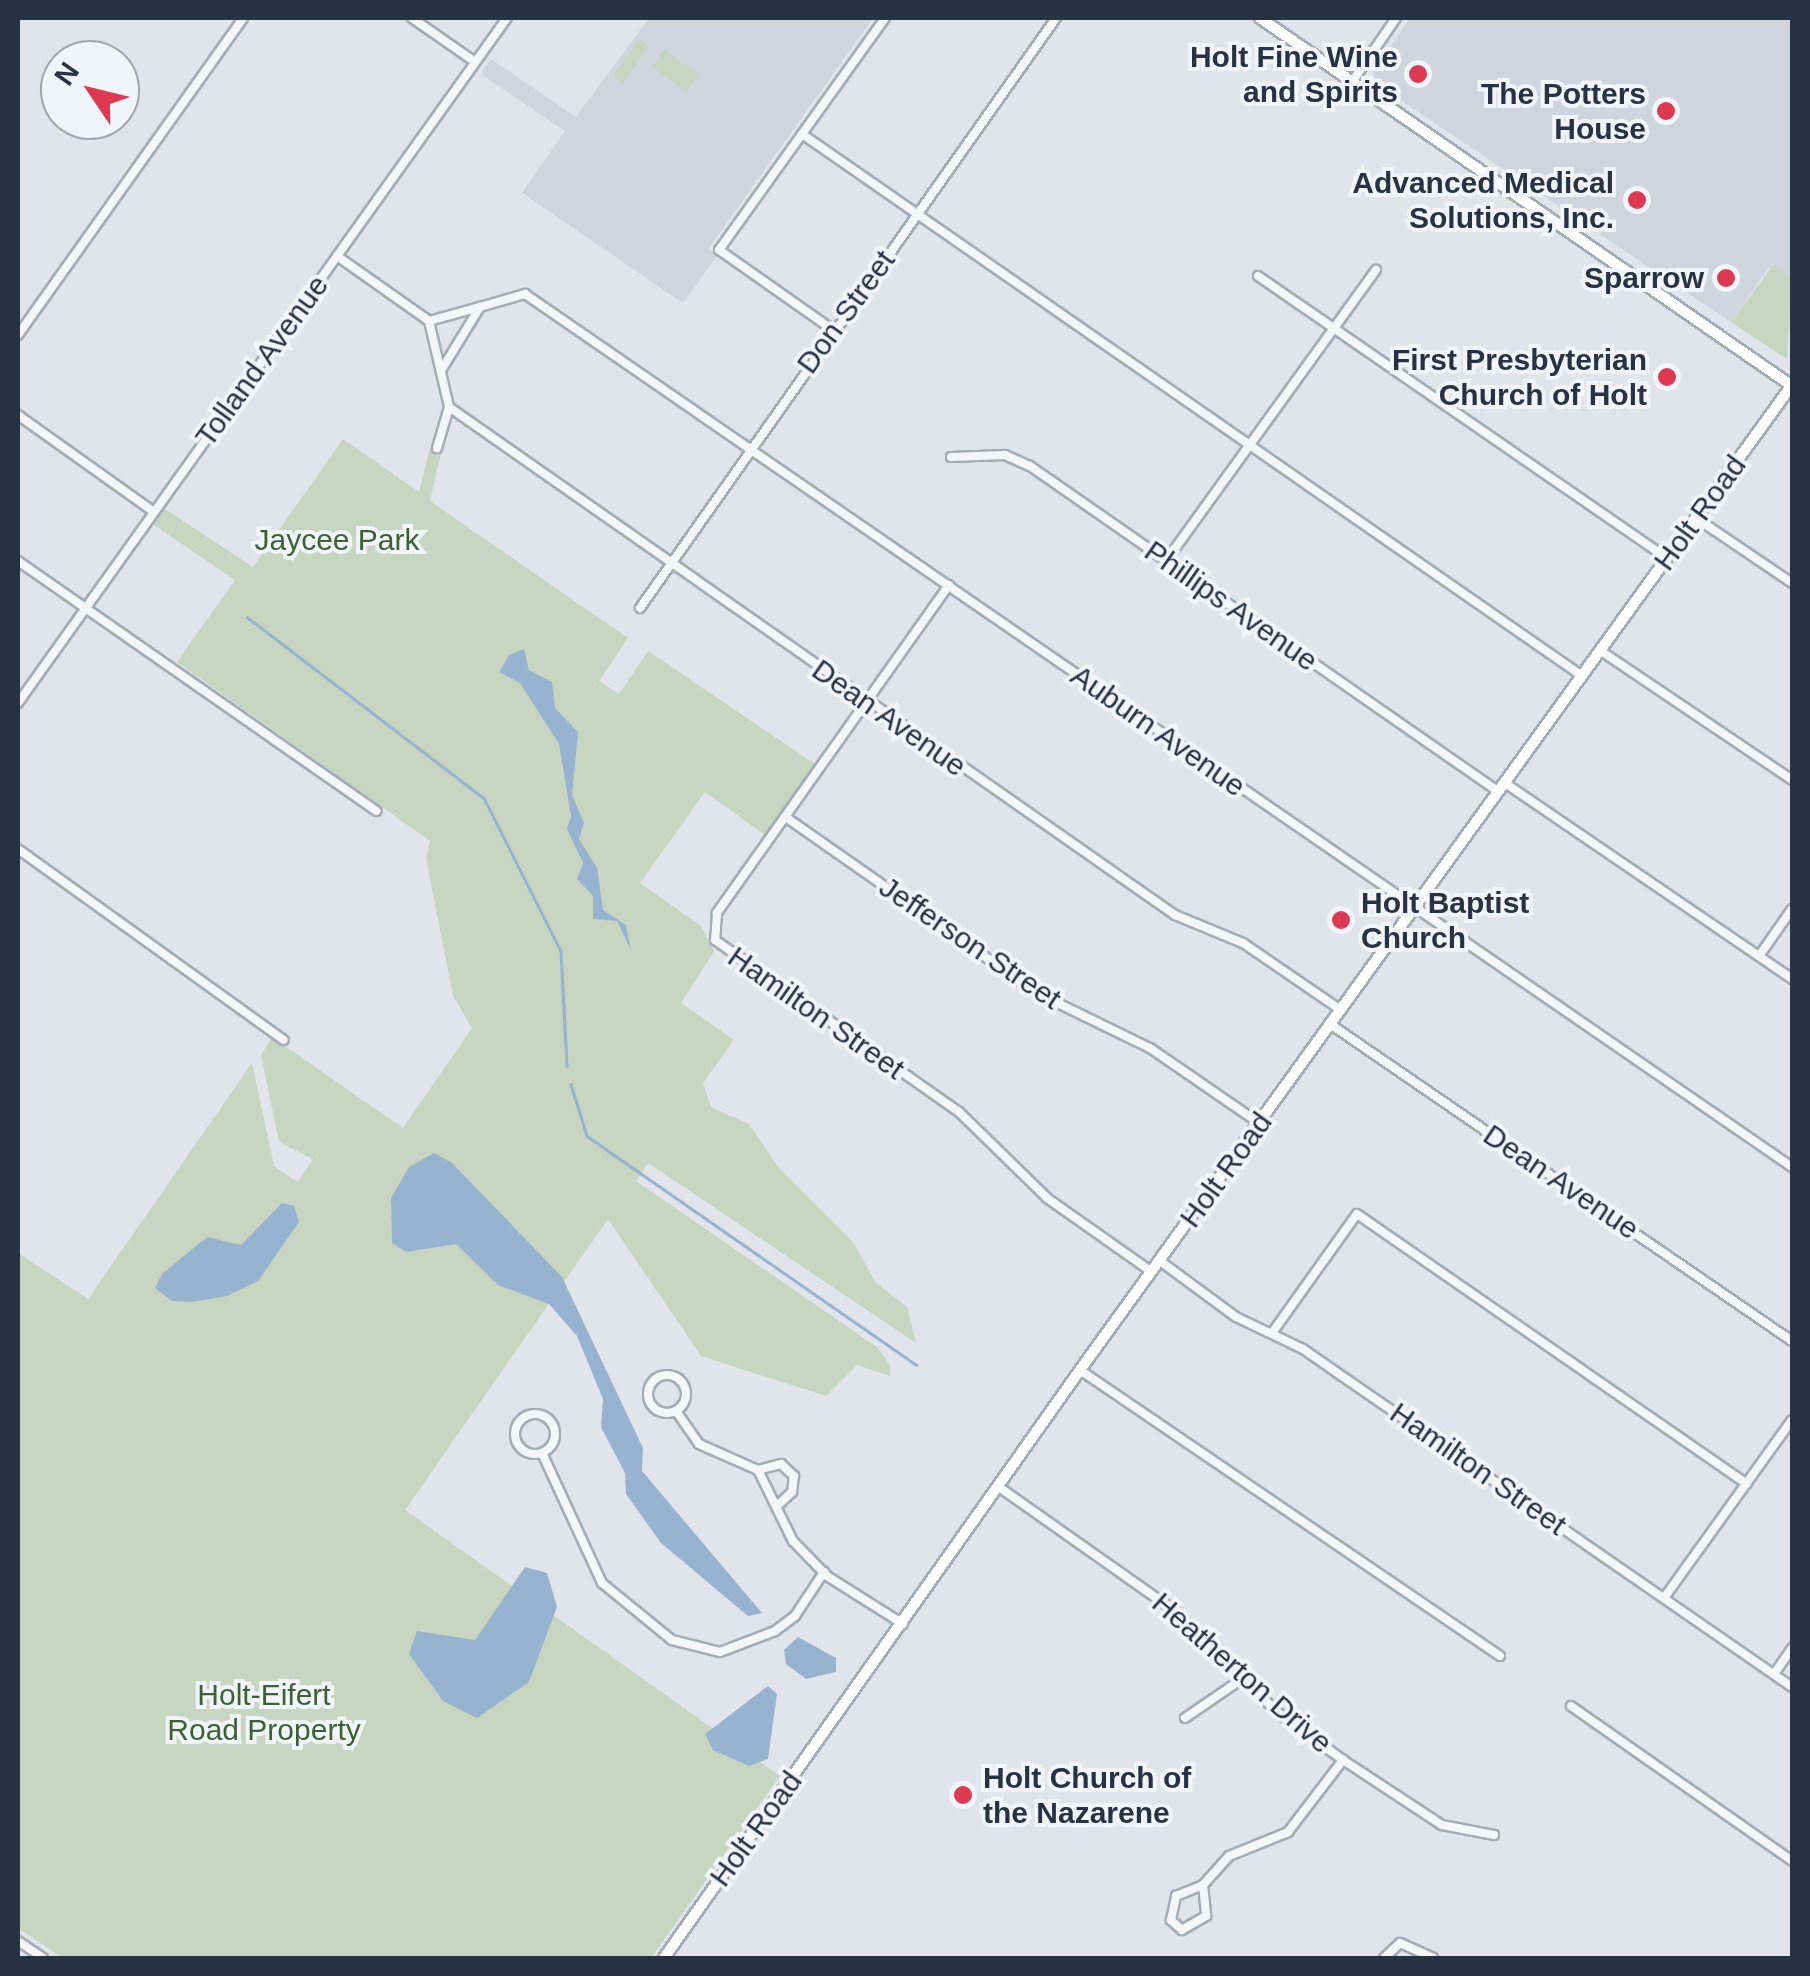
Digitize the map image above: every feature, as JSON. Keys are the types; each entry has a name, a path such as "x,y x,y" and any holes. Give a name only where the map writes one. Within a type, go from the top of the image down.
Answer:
{"main road":[{"path":"1260,18 1792,385"},
{"name":"Holt Road","path":"664,1958 1080,1370 1792,385"}],"street":[{"path":"18,335 243,18"},
{"path":"412,18 474,62"},
{"name":"Tolland Avenue","path":"18,703 507,18"},
{"path":"833,330 719,250 885,18"},
{"name":"Don Street","path":"640,608 750,445 1056,18"},
{"path":"1352,82 1396,18"},
{"path":"802,134 1582,676"},
{"path":"337,256 429,321 448,407 437,448"},
{"path":"1166,561 1376,270"},
{"path":"1258,276 1667,558"},
{"name":"Auburn Avenue","path":"480,307 524,294 750,445 1792,1167"},
{"path":"429,321 480,307"},
{"path":"442,369 480,307"},
{"name":"Dean Avenue","path":"448,407 866,703 1175,915 1242,943 1340,1010"},
{"path":"18,415 154,512"},
{"name":"Phillips Avenue","path":"951,457 1018,460 1502,788 1792,978"},
{"path":"1696,518 1792,584"},
{"path":"18,561 376,811"},
{"path":"787,818 949,585"},
{"path":"1601,651 1792,780"},
{"name":"Hamilton Street","path":"787,818 717,913 715,940 959,1112 1047,1198 1152,1272"},
{"name":"Jefferson Street","path":"787,818 1038,993 1150,1048 1259,1123"},
{"path":"18,849 284,1040"},
{"path":"1760,956 1792,910"},
{"name":"Dean Avenue","path":"1330,1024 1792,1340"},
{"path":"1272,1333 1357,1214 1747,1484"},
{"name":"Hamilton Street","path":"1160,1261 1236,1317 1272,1333 1792,1687"},
{"path":"1080,1370 1500,1656"},
{"path":"660,1376 683,1383 686,1395 676,1411 658,1412 650,1403 648,1390 660,1376"},
{"path":"676,1411 699,1444 758,1470 780,1504 793,1541 824,1572 903,1624"},
{"path":"531,1414 548,1418 555,1430 542,1453 530,1454 517,1443 517,1426 531,1414"},
{"path":"1664,1598 1792,1420"},
{"path":"542,1453 602,1583 672,1640 720,1652 775,1631 795,1616 824,1572"},
{"path":"758,1470 774,1463 794,1476 792,1492 780,1504"},
{"name":"Heatherton Drive","path":"999,1487 1176,1612 1242,1679 1343,1760 1442,1825 1494,1835"},
{"path":"1774,1674 1792,1648"},
{"path":"1185,1718 1242,1679"},
{"path":"1571,1706 1792,1861"},
{"path":"1203,1885 1206,1916 1182,1930 1172,1923 1169,1906 1203,1885 1229,1856 1288,1832 1343,1760"},
{"path":"18,1940 44,1958"},
{"path":"1384,1958 1400,1944 1433,1958"}],"shaded area":[{"path":"649,18 873,18 708,249 717,256 683,303 522,193 565,131 481,74 491,59 576,117"},
{"path":"1410,18 1792,18 1792,277 1769,267 1731,322 1375,83 1373,72"}],"green space":[{"path":"639,39 649,46 623,83 613,76"},
{"path":"664,50 698,74 686,91 652,67"},
{"path":"1773,265 1792,277 1787,359 1731,322"},
{"name":"Holt-Eifert Road Property","path":"343,439 419,492 430,447 442,449 430,501 628,638 599,681 619,694 648,651 815,764 765,835 705,792 640,883 701,926 714,951 681,1003 734,1040 703,1083 711,1107 749,1124 778,1167 853,1242 876,1283 907,1307 916,1343 648,1163 636,1181 877,1347 890,1365 890,1376 857,1365 826,1396 701,1356 608,1219 405,1510 780,1776 651,1958 62,1958 18,1928 18,1253 88,1299 252,1063 274,1166 298,1182 313,1159 279,1142 261,1055 272,1037 403,1128 472,1028 453,996 426,858 430,841 177,662 235,580 148,521 159,505 253,567"}],"water":[{"path":"524,649 529,670 552,682 555,708 578,732 572,795 584,823 579,839 597,868 603,910 626,925 631,950 617,921 593,919 593,896 577,879 583,863 567,829 571,816 559,744 520,683 499,672 509,655"},
{"path":"434,1153 452,1163 562,1277 643,1448 642,1471 762,1613 748,1616 661,1543 626,1494 625,1473 601,1427 603,1399 577,1336 549,1304 498,1285 456,1244 406,1252 392,1243 391,1198 409,1167"},
{"path":"282,1203 294,1206 299,1222 258,1281 227,1296 192,1302 172,1301 155,1288 162,1274 207,1237 241,1245"},
{"path":"525,1567 547,1573 557,1607 529,1682 477,1718 443,1701 409,1654 417,1631 475,1640"},
{"path":"798,1637 836,1658 836,1672 806,1679 786,1664 784,1650"},
{"path":"768,1686 777,1694 768,1759 749,1766 713,1750 705,1734"}],"waterway":[{"path":"247,617 484,798 561,951 567,1066"},
{"path":"571,1084 587,1136 916,1365"}],"place":[{"name":"Holt Fine Wine and Spirits","path":"1418,74"},
{"name":"The Potters House","path":"1666,111"},
{"name":"Advanced Medical Solutions, Inc.","path":"1637,200"},
{"name":"Sparrow","path":"1726,278"},
{"name":"First Presbyterian Church of Holt","path":"1667,377"},
{"name":"Holt Baptist Church","path":"1341,920"},
{"name":"Holt Church of the Nazarene","path":"963,1795"}],"park label":[{"name":"Jaycee Park","path":"337,540"}]}
